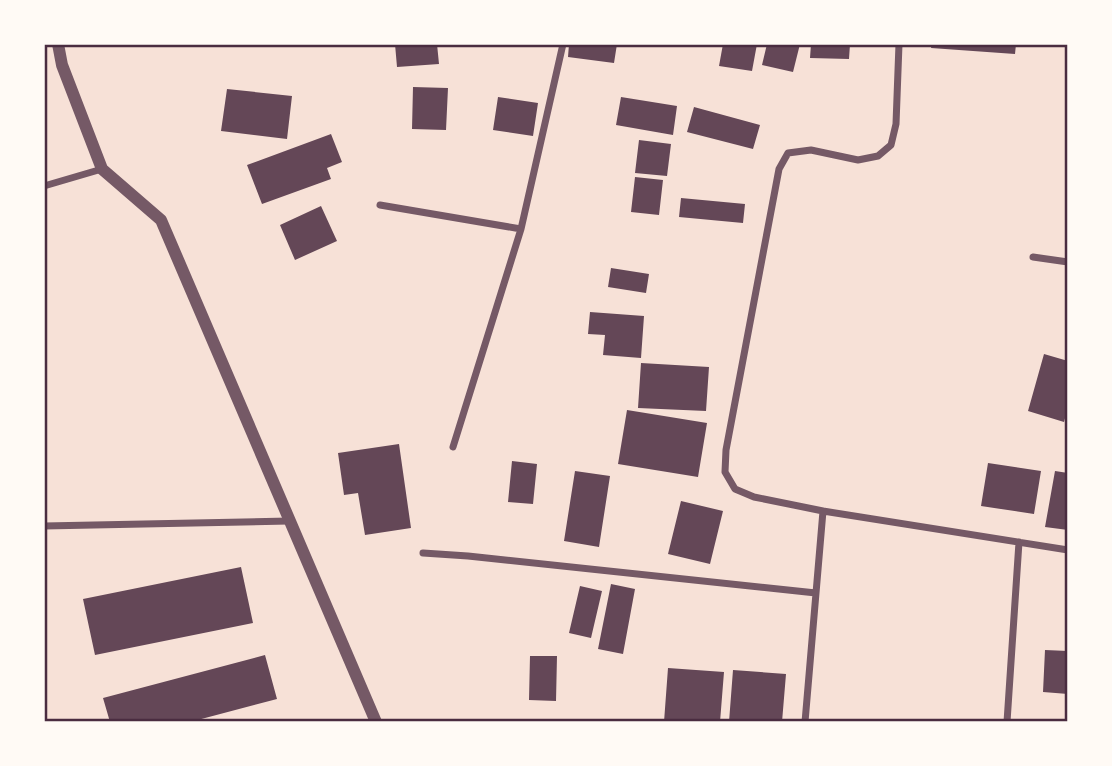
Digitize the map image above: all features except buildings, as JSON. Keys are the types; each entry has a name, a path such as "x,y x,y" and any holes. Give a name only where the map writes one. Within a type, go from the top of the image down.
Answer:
{"street":[{"path":"58,44 62,65 102,169 161,220 376,722"},
{"path":"453,447 521,229 563,44"},
{"path":"899,44 896,124 891,145 878,156 858,160 811,150 788,153 779,169 726,450 725,472 735,489 754,497 822,511 1068,550"},
{"path":"44,186 102,169"},
{"path":"380,205 521,229"},
{"path":"1033,257 1068,262"},
{"path":"805,722 822,511"},
{"path":"44,526 289,521"},
{"path":"1007,722 1019,542"},
{"path":"423,553 468,555 816,593"}]}
